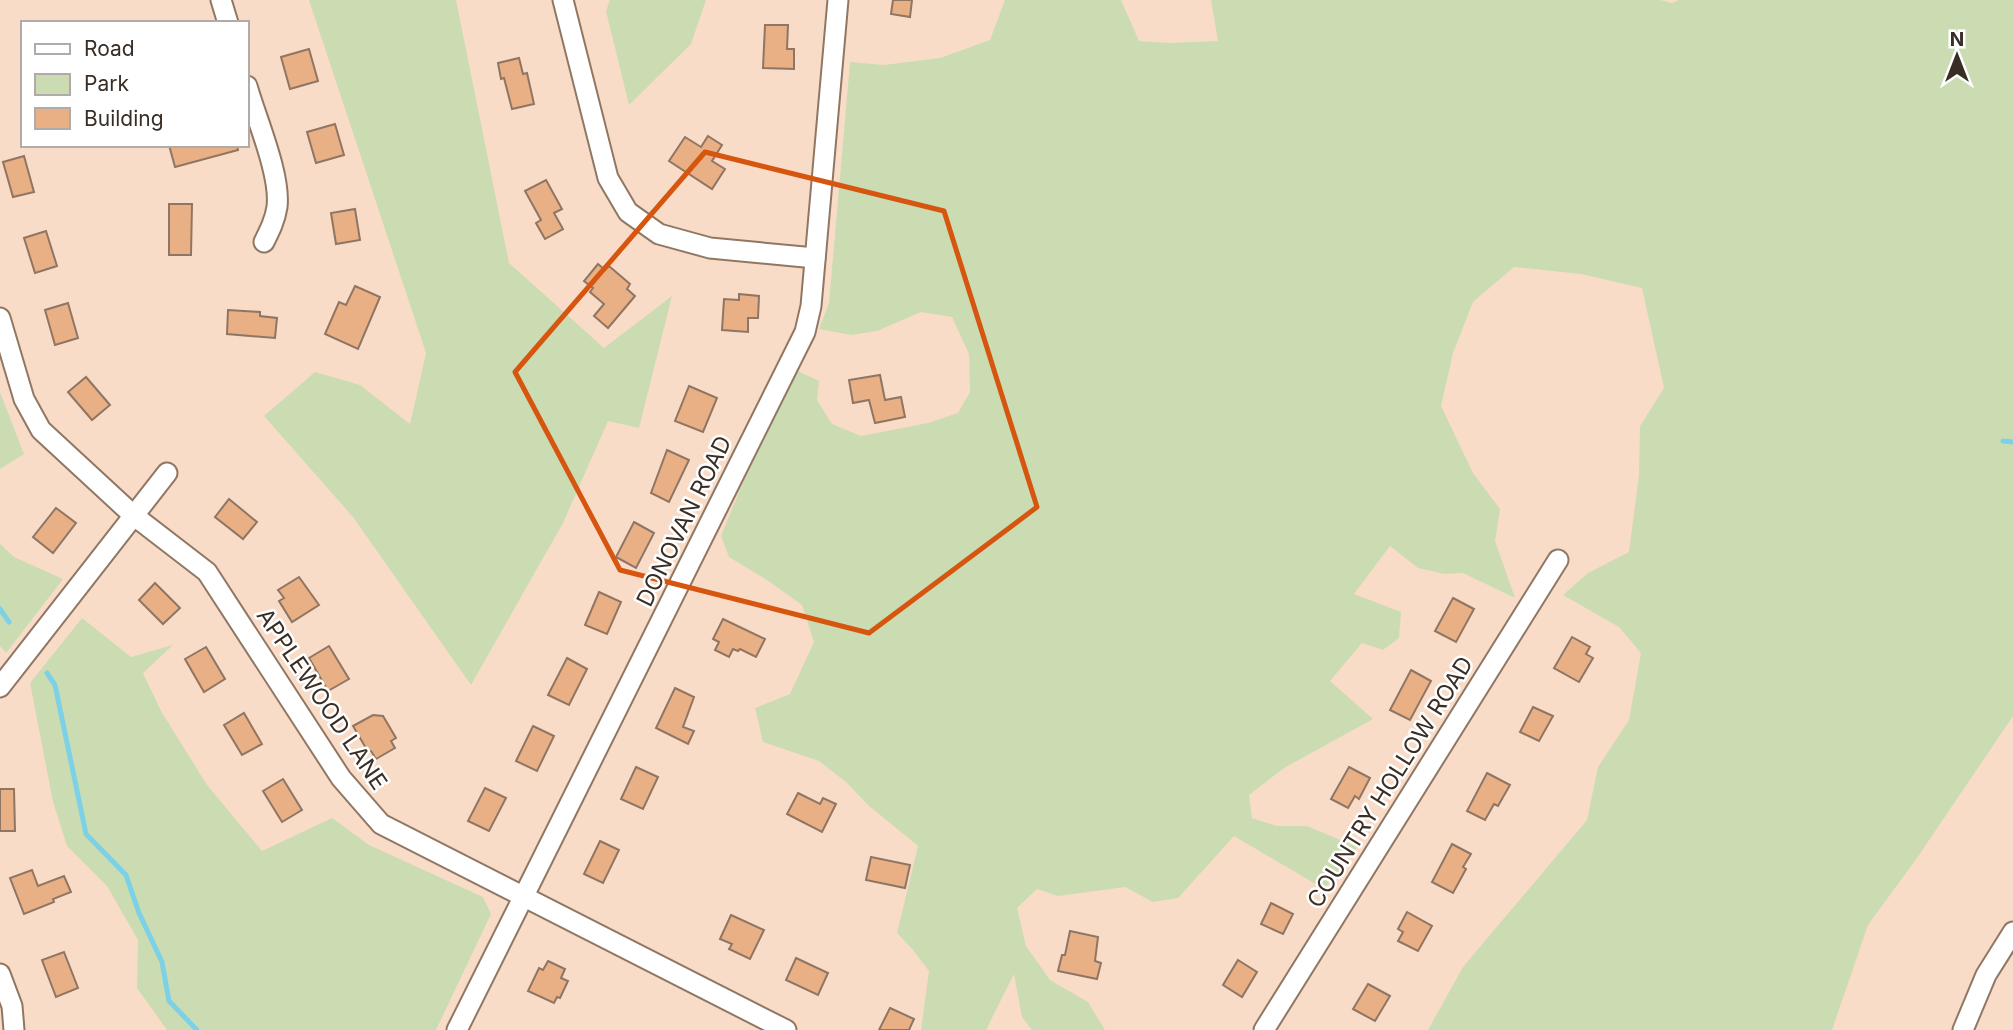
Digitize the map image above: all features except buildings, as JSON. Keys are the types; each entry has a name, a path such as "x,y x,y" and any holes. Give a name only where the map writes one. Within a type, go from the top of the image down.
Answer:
{"street":[{"path":"221,0 227,21"},
{"path":"563,0 608,178 628,212 659,234 710,248 815,258"},
{"name":"DONOVAN ROAD","path":"457,1030 805,332 811,306 838,0"},
{"path":"248,89 275,178 277,203 274,222 264,242"},
{"name":"APPLEWOOD LANE","path":"0,318 24,399 41,430 133,515 207,572 341,778 381,824 777,1028"},
{"path":"0,687 167,473"},
{"name":"COUNTRY HOLLOW ROAD","path":"1264,1030 1558,560"},
{"path":"1963,1030 1986,975 2013,932"},
{"path":"0,974 12,1006 13,1030"}],"highlighted area":[{"path":"705,152 944,211 1037,507 869,633 620,570 515,372"}],"green space":[{"path":"309,0 456,0 509,263 604,348 672,296 639,428 608,421 563,523 471,685 353,517 264,416 315,372 360,385 410,424 426,353"},
{"path":"610,0 706,0 691,44 629,105 606,11"},
{"path":"1005,0 1121,0 1139,41 1168,43 1218,41 1211,0 1660,0 1672,3 1679,0 2013,0 2013,716 1868,925 1832,1030 1428,1030 1463,967 1587,820 1598,767 1629,720 1641,653 1619,627 1563,595 1588,573 1629,552 1639,475 1640,426 1664,388 1642,288 1581,274 1514,267 1473,302 1453,353 1441,406 1473,473 1500,509 1495,541 1515,598 1463,573 1444,574 1418,568 1390,546 1354,594 1401,612 1399,638 1383,650 1362,643 1330,681 1373,719 1284,768 1249,795 1252,818 1277,826 1307,826 1357,847 1324,889 1234,836 1178,898 1153,902 1125,887 1058,896 1037,889 1017,908 1026,946 1050,980 1088,1002 1105,1030 1032,1030 1022,1017 1014,974 986,1030 921,1030 929,971 897,933 918,846 819,761 763,742 755,708 790,694 814,642 802,605 729,557 721,536 741,487 798,371 819,381 817,400 832,424 861,436 928,423 958,413 970,392 969,354 952,317 921,312 877,331 851,335 819,329 829,303 850,62 884,65 940,58 990,40"},
{"path":"0,392 24,454 0,469"},
{"path":"0,544 14,557 63,579 6,653 0,646"},
{"path":"82,618 131,657 173,645 143,673 161,711 207,785 262,851 332,818 369,845 483,897 491,914 436,1030 167,1030 137,988 138,940 107,886 67,846 53,802 30,683"}],"waterway":[{"path":"2003,441 2013,442"},
{"path":"0,609 9,622"},
{"path":"47,673 55,685 86,834 126,875 139,913 162,962 169,1001 197,1030"}]}
